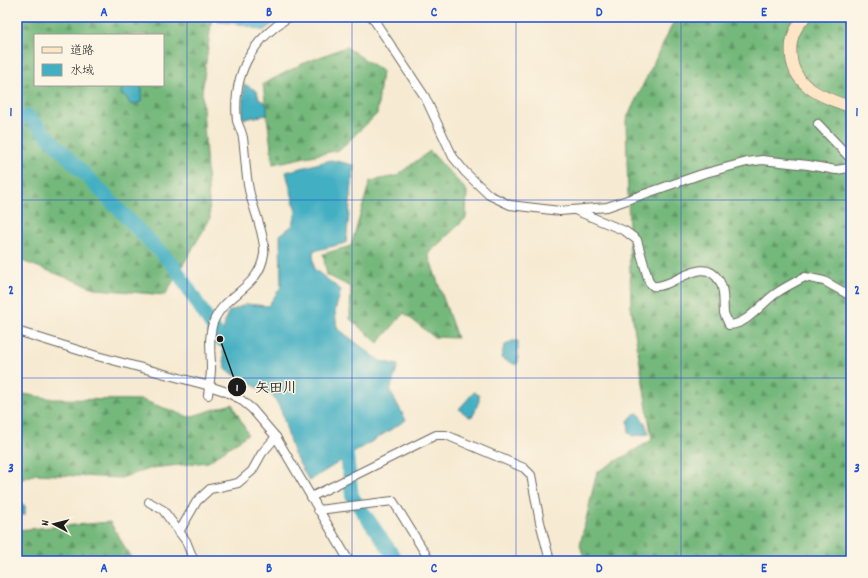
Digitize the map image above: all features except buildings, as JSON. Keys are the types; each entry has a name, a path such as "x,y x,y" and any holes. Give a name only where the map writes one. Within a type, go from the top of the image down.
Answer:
{"street":[{"path":"208,391 211,367 209,350 213,323 220,310 254,279 260,269 264,252 247,185 243,137 237,120 236,103 238,83 245,62 252,49 272,28 289,17"},
{"path":"372,17 425,96 453,157 488,196 510,205 560,211 607,207 702,174 747,162 762,160 808,165 836,170 849,168 851,165"},
{"path":"805,17 797,25 793,35 791,56 793,68 800,81 810,90 822,97 851,107"},
{"path":"818,124 851,159"},
{"path":"575,210 625,231 637,240 649,282 652,286 665,286 693,271 701,270 713,274 720,283 724,314 729,325 736,324 744,320 775,294 805,277 824,280 851,296"},
{"path":"17,331 208,391 240,399 252,409 276,437 310,498 349,561"},
{"path":"310,498 436,435 446,435 524,468 531,475 540,522 550,561"},
{"path":"180,532 197,501 210,489 238,483 252,471 262,453 276,437"},
{"path":"318,510 393,501 430,561"},
{"path":"149,502 163,510 180,532 194,561"}],"green space":[{"path":"17,17 212,17 202,92 210,219 165,295 97,289 17,259"},
{"path":"676,17 851,17 851,561 585,561 580,545 597,472 652,440 631,307 626,120"},
{"path":"346,47 382,71 377,114 339,150 273,164 263,84 304,63"},
{"path":"430,151 467,191 466,218 428,254 457,338 434,337 404,313 378,343 350,319 351,287 327,275 323,254 351,246 370,181 396,176"},
{"path":"17,393 53,399 142,400 189,417 232,404 248,434 208,462 152,468 121,478 36,474 17,481"},
{"path":"110,522 133,561 17,561 17,530"}],"water":[{"path":"216,17 281,17 263,31 240,24 218,22"},
{"path":"244,84 257,91 259,99 267,104 267,115 244,119 242,117"},
{"path":"122,86 140,86 142,90 141,102 131,105 126,97 121,95"},
{"path":"331,160 354,165 346,243 313,251 314,269 341,290 335,311 337,328 380,361 398,365 390,391 406,420 309,481 293,452 281,410 274,397 226,370 223,355 223,334 228,312 247,304 268,306 281,287 280,235 293,225 296,211 286,172"},
{"path":"512,341 518,341 518,362 516,365 501,358 504,346"},
{"path":"474,392 479,395 479,401 473,416 469,417 459,409"},
{"path":"638,413 645,423 649,434 632,436 629,433 628,421 634,414"},
{"path":"17,500 25,506 25,515 17,515"}],"waterway":[{"path":"28,116 174,266 220,339 239,350"},
{"path":"345,440 352,496 397,561"}],"place":[{"name":"矢田川","path":"220,339"}]}
